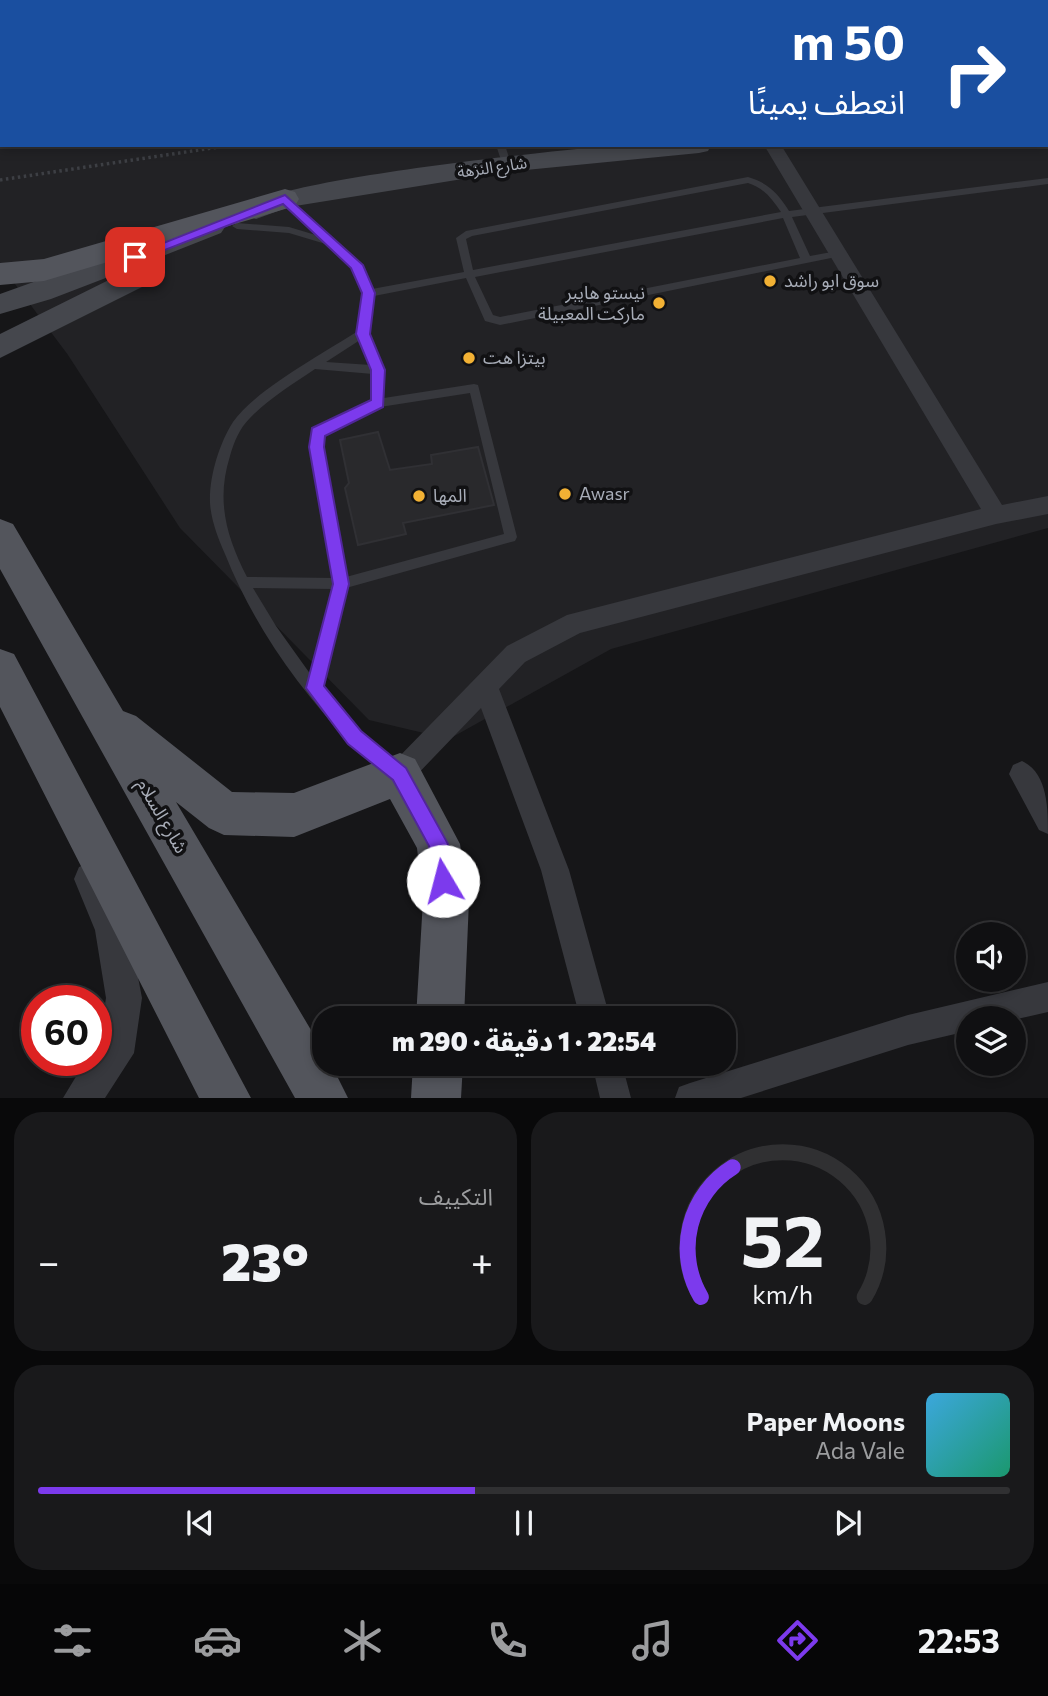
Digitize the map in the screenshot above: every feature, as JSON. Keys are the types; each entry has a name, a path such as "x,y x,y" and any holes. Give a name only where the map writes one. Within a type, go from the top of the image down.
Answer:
{"main road":[{"name":"شارع النزهة","path":"0,304 41,292 285,199 503,155 660,147"},
{"name":"شارع النزهة","path":"0,347 285,199"},
{"path":"0,274 44,270 285,199"},
{"name":"شارع السلام","path":"0,535 323,1097"},
{"path":"0,667 226,1097"},
{"path":"104,716 224,813 294,815 400,774 438,844 446,900 441,1006"},
{"path":"436,1097 437,1076"}],"street":[{"path":"773,147 996,515"},
{"path":"400,774 516,654 575,624 996,515 1048,506"},
{"path":"485,686 555,870 592,1006"},
{"path":"22,708 112,930 124,998 115,1053 82,1097"},
{"path":"1022,774 1048,821"},
{"path":"690,1097 908,1030 1048,997"},
{"path":"610,1076 616,1097"}],"lane":[{"path":"806,258 773,192 761,181 748,180 469,233 461,238 468,275 489,318 500,321 806,258 837,254"},
{"path":"369,293 785,215 1048,181"},
{"path":"285,199 357,265 369,293 363,334 378,370 378,403"},
{"path":"237,226 289,230 338,247"},
{"path":"363,334 315,365 239,422 222,460 216,508 233,560 287,655 355,738 400,774"},
{"path":"315,365 378,370"},
{"path":"245,582 341,584 511,537 474,388 378,403 318,433 317,447 341,584 314,688"}],"path":[{"path":"0,180 219,147"}],"shaded area":[{"path":"0,147 1048,147 1048,528 611,649 449,739 369,720 180,528 68,355 0,264"}],"building":[{"name":"المها","path":"378,432 390,470 432,464 431,455 478,447 494,505 403,523 406,534 358,545 345,488 349,483 340,440"}],"place":[{"name":"سوق ابو راشد","path":"770,281"},
{"name":"نيستو هايبر ماركت المعبيلة","path":"659,303"},
{"name":"بيتزا هت","path":"469,358"},
{"name":"Awasr","path":"565,494"},
{"name":"المها","path":"419,496"}],"route":[{"path":"135,257 285,199 357,265 369,293 363,334 378,370 378,403 318,433 317,447 341,584 314,688 355,738 400,774 438,844 443,881"}]}
